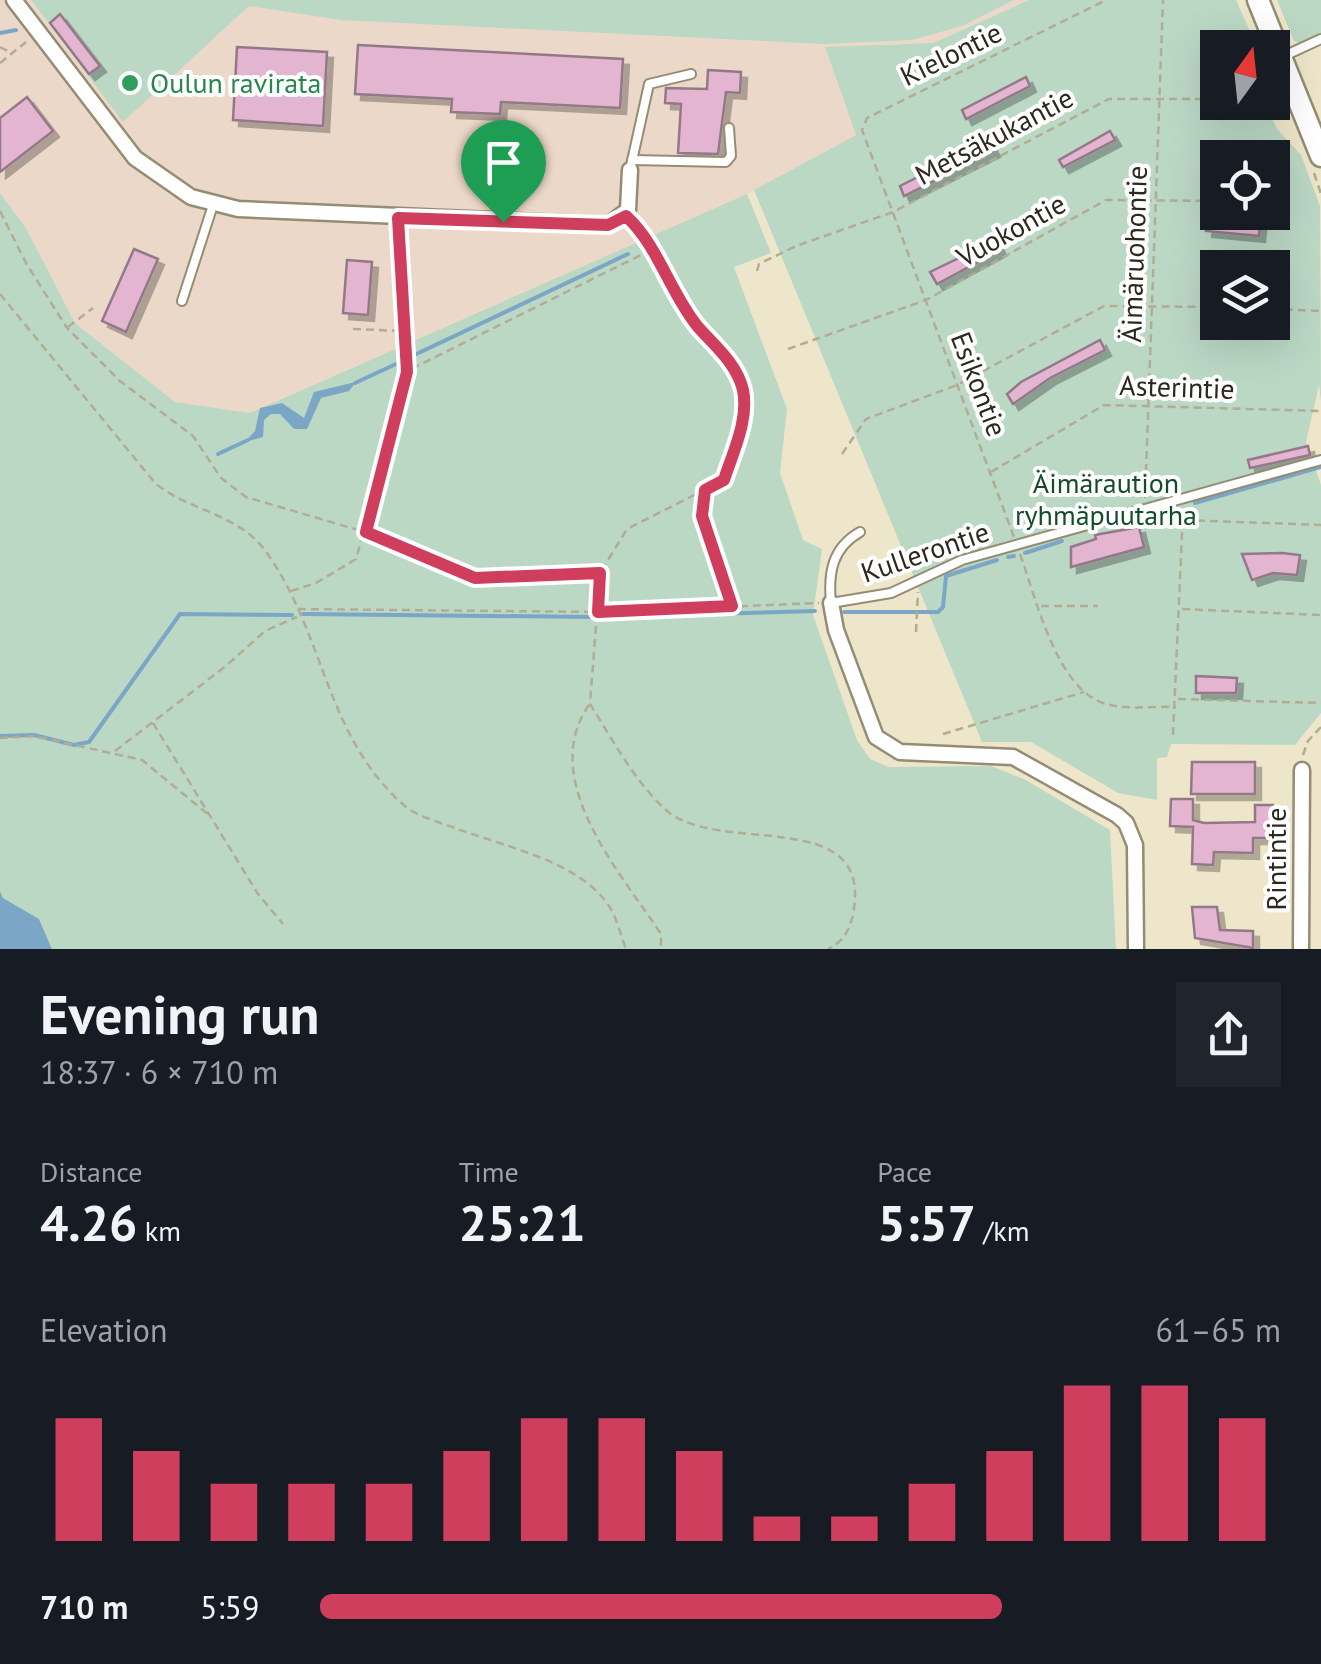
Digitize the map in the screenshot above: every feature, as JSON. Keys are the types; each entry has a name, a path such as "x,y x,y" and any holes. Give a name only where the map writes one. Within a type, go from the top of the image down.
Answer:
{"main road":[{"path":"1258,0 1271,30"},
{"path":"1290,75 1321,156"}],"street":[{"path":"14,0 136,158 159,180 213,205 398,218 608,225 626,216 631,165"},
{"path":"830,603 836,630 876,737 885,746 900,752 1013,758 1126,824 1135,845 1136,949"},
{"name":"Rintintie","path":"1301,949 1302,770"}],"lane":[{"path":"1290,54 1321,38"},
{"path":"691,74 650,84 631,165 726,162 731,156 729,128"},
{"path":"182,301 213,205"},
{"name":"Kullerontie","path":"830,603 891,593 962,560 1321,460"},
{"path":"830,603 829,580 835,558 860,532"}],"path":[{"name":"Kielontie","path":"867,118 1106,0"},
{"name":"Äimäruohontie","path":"1145,510 1163,0"},
{"path":"0,63 38,31"},
{"path":"0,47 12,54"},
{"name":"Metsäkukantie","path":"757,272 759,264 796,246 893,212 1110,98 1200,98"},
{"name":"Esikontie","path":"867,118 862,130 1058,657 1086,692 1105,704 1176,707"},
{"name":"Vuokontie","path":"788,350 926,300 1106,200 1200,200"},
{"path":"0,211 26,264 67,328 120,381 194,436 221,478 246,497 366,532 475,578 600,573"},
{"path":"626,216 640,230 696,324 736,369 746,412 724,480 627,530 600,573 590,704 578,720 572,758 577,802 661,934 661,949"},
{"path":"290,592 316,583 356,559 366,532 407,372 398,218"},
{"path":"407,372 651,250"},
{"path":"0,294 154,483 175,500 219,514 262,546 290,592 354,748 377,782 412,811 575,875 609,906 626,949"},
{"path":"842,454 866,419 957,385 1104,306 1200,306"},
{"path":"67,328 93,308"},
{"path":"1290,310 1321,311"},
{"path":"353,329 404,331"},
{"name":"Asterintie","path":"990,473 1104,405 1321,411"},
{"path":"705,490 702,516 732,606"},
{"path":"1174,736 1183,500"},
{"path":"1182,520 1321,525"},
{"path":"296,609 598,612 830,603"},
{"path":"916,632 918,605"},
{"path":"1039,606 1098,606"},
{"path":"1180,610 1321,614"},
{"path":"114,752 265,630 299,616"},
{"path":"943,734 1086,692"},
{"path":"1176,699 1321,703"},
{"path":"590,704 668,812 714,832 812,840 834,852 850,869 855,909 849,931 828,949"},
{"path":"152,723 258,894 282,924"},
{"path":"1307,744 1321,727"},
{"path":"0,738 34,736 62,746 89,745 142,760 214,818"}],"shaded area":[{"path":"0,0 1029,0 933,43 825,47 856,135 747,194 250,413 175,402 75,323 26,228 0,193"}],"green space":[{"name":"Oulun ravirata","path":"31,0 1014,0 962,26 912,40 823,44 341,20 249,6 123,122"},
{"name":"Äimäraution ryhmäpuutarha","path":"1029,0 1236,0 1249,30 1200,30 1200,120 1273,120 1287,140 1200,140 1200,230 1290,230 1290,143 1301,155 1320,206 1321,401 1319,385 1306,442 1321,485 1321,713 1295,745 1171,744 1167,757 1157,758 1157,800 1118,793 1031,742 982,742 754,190 856,135 825,47 933,43"},
{"path":"1277,0 1321,0 1321,33 1299,43"},
{"path":"0,193 26,228 75,323 175,402 250,413 747,194 771,253 734,267 787,409 780,473 803,540 822,549 813,615 857,740 870,759 889,767 991,766 1024,779 1110,830 1116,949 52,949 39,919 3,898 0,891"}],"water":[{"path":"356,382 349,391 321,398 307,429 294,429 280,414 271,414 264,420 263,437 245,442 255,431 260,408 282,403 304,418 314,392"},
{"path":"0,891 3,898 39,919 52,949 0,949"}],"building":[{"path":"60,14 100,66 89,74 50,23"},
{"path":"358,45 623,59 620,108 501,102 500,114 451,112 452,99 355,94"},
{"path":"237,47 327,52 323,126 233,120"},
{"path":"708,70 741,72 740,93 726,92 718,154 678,153 681,104 665,103 666,88 707,89"},
{"path":"1026,77 1030,86 966,119 962,110"},
{"path":"27,97 53,131 0,172 0,118"},
{"path":"1110,131 1115,140 1063,167 1059,160"},
{"path":"989,141 994,151 904,196 900,186"},
{"path":"1206,230 1260,230 1259,236"},
{"path":"996,240 1000,250 937,284 930,272"},
{"path":"134,249 158,259 126,332 102,321"},
{"path":"347,260 372,262 368,315 343,313"},
{"path":"1100,340 1105,350 1050,378 1013,404 1007,394 1021,382"},
{"path":"1308,446 1310,455 1250,468 1248,460"},
{"path":"1139,527 1144,547 1071,567 1071,547 1096,539 1095,535"},
{"path":"1242,554 1300,555 1297,575 1273,573 1252,580"},
{"path":"1196,676 1237,678 1236,693 1196,693"},
{"path":"1192,762 1255,762 1255,794 1191,794"},
{"path":"1171,799 1193,799 1193,820 1204,823 1255,822 1255,805 1273,805 1278,838 1253,838 1253,853 1214,852 1213,865 1192,864 1193,827 1170,826"},
{"path":"1192,907 1217,907 1220,930 1253,931 1253,948 1195,938"}],"waterway":[{"path":"0,33 16,30"},
{"path":"410,357 628,254"},
{"path":"355,383 396,364"},
{"path":"218,454 248,440"},
{"path":"1195,503 1321,467"},
{"path":"1126,523 1173,510"},
{"path":"1025,553 1062,541"},
{"path":"1008,557 1014,556"},
{"path":"844,612 938,612 943,607 946,576 997,560"},
{"path":"606,617 815,611"},
{"path":"0,736 34,735 74,745 89,742 180,614 292,615"},
{"path":"303,614 593,617"}],"place":[{"name":"Oulun ravirata","path":"130,83"}],"route":[{"path":"626,216 640,230 696,324 736,369 746,412 724,480 705,490 702,516 732,606 598,612 600,573 475,578 366,532 407,372 398,218 503,222 608,225 626,216"}]}
